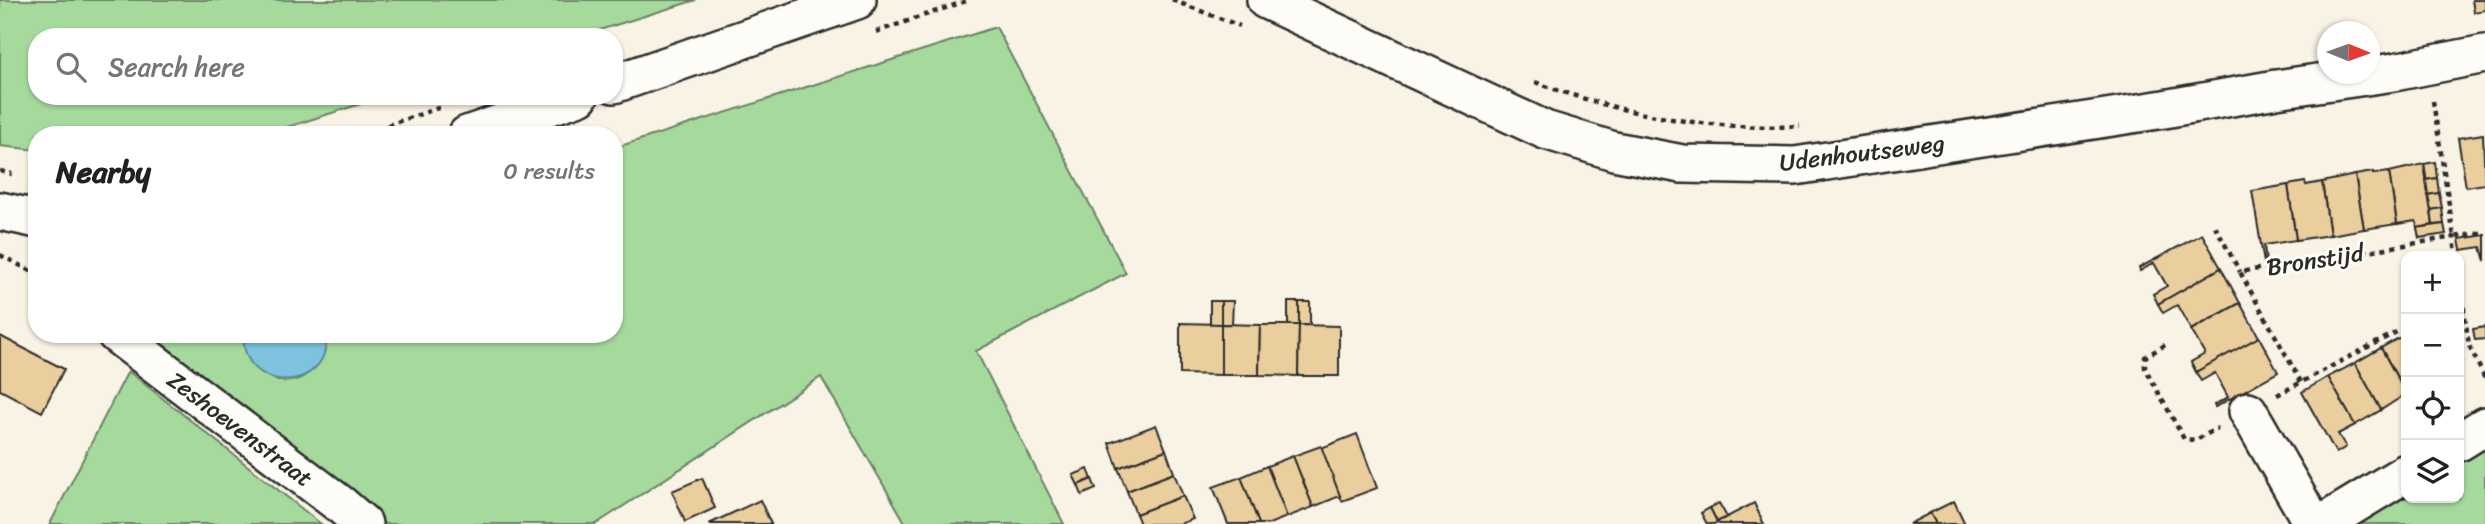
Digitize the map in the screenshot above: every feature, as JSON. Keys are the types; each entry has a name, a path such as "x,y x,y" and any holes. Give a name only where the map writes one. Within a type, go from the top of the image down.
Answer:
{"street":[{"path":"623,81 857,0"},
{"name":"Udenhoutseweg","path":"1266,0 1545,130 1614,150 1682,164 1795,166 2394,72 2485,54"},
{"path":"493,126 553,105"},
{"path":"0,211 28,217"},
{"name":"Zeshoevenstraat","path":"128,343 363,524"},
{"path":"2248,411 2313,524"},
{"path":"2462,440 2485,426"},
{"path":"2322,524 2401,476"}],"path":[{"name":"Udenhoutseweg","path":"1523,78 1568,95 1636,113 1705,124 1782,127 1808,125"},
{"path":"385,126 445,105"},
{"path":"2434,105 2455,251"},
{"name":"Bronstijd","path":"2215,226 2301,382"},
{"name":"Bronstijd","path":"2240,272 2485,232"},
{"path":"0,255 28,269"},
{"path":"2463,314 2469,345 2485,379"},
{"path":"2165,345 2145,357 2145,369 2184,439 2196,440 2401,330"}],"green space":[{"path":"0,0 696,0 606,28 28,28 28,105 357,105 291,126 28,126 28,149 0,146"},
{"path":"996,27 1126,273 976,351 1064,524 906,524 821,377 596,524 382,524 162,351 159,343 245,343 249,357 256,366 275,379 286,381 308,373 325,343 623,343 623,145"},
{"path":"128,371 142,382 321,524 50,524"},
{"path":"2485,439 2485,524 2352,524 2401,493 2401,503 2464,503 2464,453"}],"water":[{"path":"245,343 325,343 324,354 315,368 301,377 285,379 269,376 255,368 246,354"}],"building":[{"path":"2472,0 2485,0 2485,10 2474,12"},
{"path":"2483,134 2485,184 2466,187 2458,138"},
{"path":"2435,162 2437,178 2426,180 2424,164"},
{"path":"2424,164 2433,225 2417,228 2416,221 2397,224 2389,172"},
{"path":"2389,172 2397,224 2364,229 2355,175"},
{"path":"2355,175 2364,229 2330,235 2322,182"},
{"path":"2437,178 2439,193 2428,195 2426,180"},
{"path":"2305,182 2306,185 2322,182 2330,235 2296,240 2288,185"},
{"path":"2288,185 2296,240 2264,245 2264,263 2252,191"},
{"path":"2439,193 2442,208 2431,210 2428,195"},
{"path":"2442,208 2444,224 2433,225 2431,210"},
{"path":"2444,224 2446,234 2419,238 2417,228"},
{"path":"2202,234 2221,268 2158,304 2153,294 2167,286 2154,263 2140,271 2139,268"},
{"path":"2485,235 2485,261 2481,247 2461,250 2459,239"},
{"path":"2221,268 2240,303 2191,330 2177,305 2163,313 2158,304"},
{"path":"1210,301 1221,301 1221,324 1210,324"},
{"path":"1221,301 1233,301 1232,324 1221,324"},
{"path":"1288,302 1299,302 1299,325 1288,325"},
{"path":"1299,302 1310,302 1310,325 1299,325"},
{"path":"2240,303 2259,337 2196,372 2191,362 2205,354 2191,330"},
{"path":"1180,323 1221,324 1221,375 1180,374"},
{"path":"1221,324 1260,325 1259,375 1221,375"},
{"path":"1260,325 1299,325 1298,376 1259,375"},
{"path":"1299,325 1339,326 1339,376 1298,376"},
{"path":"2485,327 2485,339 2475,340 2473,329"},
{"path":"0,336 64,369 42,412 0,390"},
{"path":"2259,337 2278,372 2215,407 2214,405 2228,397 2215,373 2201,381 2196,372"},
{"path":"2401,337 2401,385 2381,348"},
{"path":"2381,348 2401,385 2401,397 2381,410 2355,363"},
{"path":"2355,363 2381,410 2355,425 2328,377"},
{"path":"2328,377 2355,425 2338,434 2346,447 2336,453 2302,392"},
{"path":"1156,425 1166,450 1118,468 1109,443"},
{"path":"1357,434 1377,488 1342,501 1321,448"},
{"path":"1321,446 1340,496 1313,507 1293,456"},
{"path":"1166,450 1174,473 1127,491 1118,468"},
{"path":"1293,456 1313,507 1287,517 1267,466"},
{"path":"1267,466 1287,517 1269,524 1259,524 1241,477"},
{"path":"1088,469 1092,479 1078,485 1073,475"},
{"path":"1174,473 1183,496 1136,514 1127,491"},
{"path":"1241,477 1259,524 1228,524 1213,487"},
{"path":"702,478 715,508 685,522 672,491"},
{"path":"1092,479 1096,489 1082,495 1078,485"},
{"path":"1183,496 1193,519 1180,524 1140,524 1136,514"},
{"path":"760,500 771,524 709,524"},
{"path":"1954,501 1965,524 1936,524 1930,513"},
{"path":"1719,503 1727,517 1717,522 1710,508"},
{"path":"1754,503 1764,524 1717,522"},
{"path":"1710,508 1717,522 1714,524 1707,524 1701,513"},
{"path":"1930,513 1936,524 1909,524"}]}
